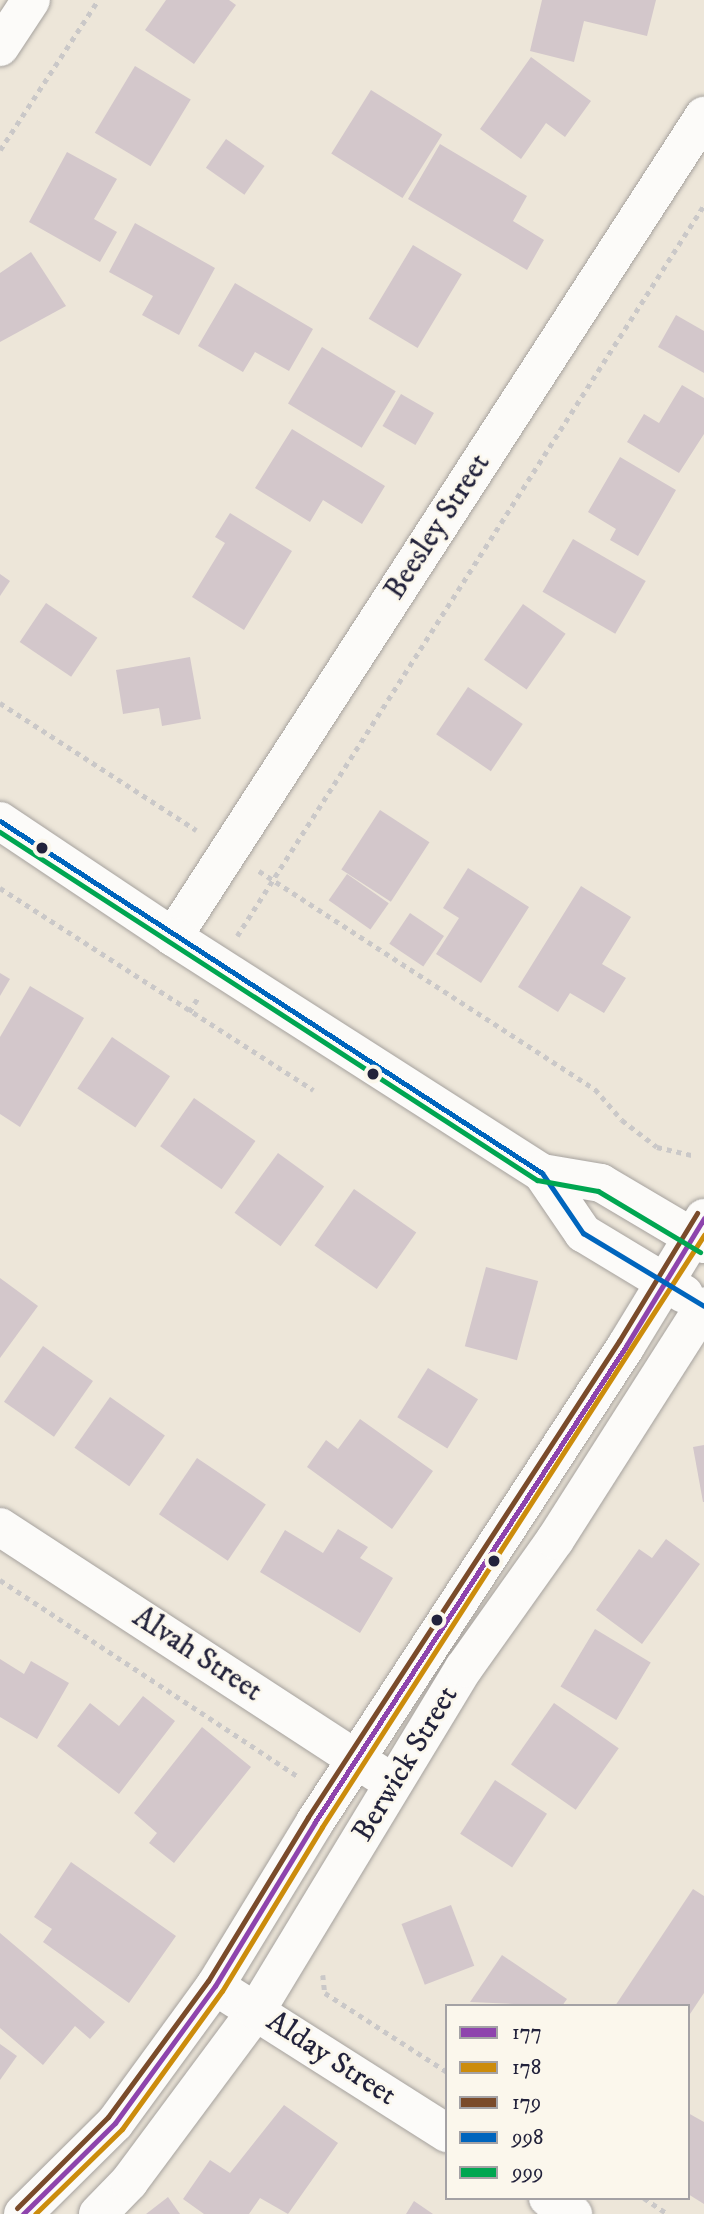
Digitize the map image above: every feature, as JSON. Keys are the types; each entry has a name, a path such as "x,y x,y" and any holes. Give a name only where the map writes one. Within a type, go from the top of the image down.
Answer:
{"main road":[{"path":"0,47 30,0"},
{"name":"Beesley Street","path":"173,937 704,116"},
{"path":"0,821 173,937 542,1173 601,1183 700,1232"},
{"path":"542,1173 583,1233 704,1306"},
{"name":"Berwick Street","path":"23,2214 115,2123 215,1986 356,1759 664,1281 700,1232"},
{"name":"Berwick Street","path":"98,2214 129,2182 256,2011 464,1668 555,1541 704,1306"},
{"name":"Alvah Street","path":"0,1527 393,1783"},
{"name":"Alday Street","path":"215,1986 445,2132"},
{"path":"551,2200 573,2214"}],"path":[{"path":"0,150 98,0"},
{"path":"189,1012 704,205"},
{"path":"0,703 595,1089 622,1120 657,1147 692,1155"},
{"path":"0,888 313,1090"},
{"path":"0,1580 305,1782"},
{"path":"325,1993 445,2071"},
{"path":"647,2200 668,2214"}],"building":[{"path":"166,0 229,0 236,5 194,64 145,30"},
{"path":"542,0 656,0 647,36 584,21 574,62 530,51"},
{"path":"531,57 591,101 565,137 546,123 521,159 480,129"},
{"path":"135,66 191,99 151,166 95,133"},
{"path":"371,90 442,135 402,198 331,154"},
{"path":"226,139 265,166 244,195 206,168"},
{"path":"440,144 527,196 513,221 544,240 527,270 408,199"},
{"path":"67,152 117,179 94,219 117,232 100,262 29,222"},
{"path":"135,223 215,268 179,335 142,315 153,296 109,272"},
{"path":"413,245 462,274 418,348 369,319"},
{"path":"31,252 66,306 0,342 0,273"},
{"path":"235,283 313,329 289,371 255,352 243,372 198,346"},
{"path":"676,315 704,331 704,373 658,347"},
{"path":"322,347 396,391 362,448 288,404"},
{"path":"682,385 704,398 704,434 679,473 627,442 644,414 659,423"},
{"path":"401,394 434,413 415,445 382,426"},
{"path":"292,429 385,486 362,524 323,500 310,522 255,488"},
{"path":"620,457 676,490 638,556 610,540 616,529 588,512"},
{"path":"230,513 292,551 244,630 192,597 225,543 215,537"},
{"path":"573,539 646,581 615,634 542,592"},
{"path":"0,574 10,581 0,596"},
{"path":"46,603 97,638 71,677 20,642"},
{"path":"523,604 566,634 527,690 484,660"},
{"path":"190,657 201,719 162,726 159,708 123,714 116,670"},
{"path":"468,687 523,724 491,771 436,734"},
{"path":"380,810 429,842 391,902 341,870"},
{"path":"468,868 529,907 481,983 436,954 459,918 443,908"},
{"path":"347,874 389,903 370,929 329,900"},
{"path":"581,886 631,917 602,964 626,978 604,1013 570,993 558,1012 518,987"},
{"path":"410,913 444,936 423,967 389,944"},
{"path":"0,973 10,979 0,996"},
{"path":"30,986 84,1018 20,1127 0,1114 0,1037"},
{"path":"112,1037 170,1076 135,1128 77,1088"},
{"path":"194,1098 255,1141 222,1189 160,1146"},
{"path":"278,1153 324,1187 281,1246 235,1213"},
{"path":"354,1189 416,1233 377,1289 314,1246"},
{"path":"486,1267 538,1281 517,1360 465,1346"},
{"path":"0,1278 38,1306 0,1358"},
{"path":"43,1346 93,1381 54,1437 4,1402"},
{"path":"428,1368 478,1399 447,1448 397,1417"},
{"path":"110,1397 165,1435 129,1486 74,1448"},
{"path":"360,1419 433,1471 392,1529 307,1467 326,1440 338,1449"},
{"path":"704,1445 704,1502 703,1502 693,1447"},
{"path":"197,1458 266,1504 228,1561 159,1514"},
{"path":"338,1529 368,1547 360,1558 393,1578 360,1633 260,1572 285,1530 323,1553"},
{"path":"666,1539 700,1564 642,1644 596,1610 639,1549 652,1558"},
{"path":"595,1629 651,1662 616,1720 560,1686"},
{"path":"0,1659 24,1674 31,1661 69,1683 37,1739 0,1717"},
{"path":"143,1696 175,1721 119,1794 57,1746 90,1703 119,1726"},
{"path":"554,1703 619,1748 576,1810 511,1764"},
{"path":"202,1727 251,1767 174,1863 149,1843 157,1833 134,1813"},
{"path":"495,1780 547,1814 512,1867 460,1834"},
{"path":"71,1862 176,1936 129,2003 43,1942 52,1929 34,1917"},
{"path":"693,1889 704,1896 704,1993 690,2014 690,2004 616,2004"},
{"path":"451,1905 474,1966 425,1985 402,1924"},
{"path":"0,1933 105,2022 90,2039 75,2026 43,2065 0,2028"},
{"path":"502,1955 567,1999 563,2004 470,2002"},
{"path":"0,2044 17,2056 0,2080"},
{"path":"284,2105 338,2143 288,2214 260,2198 249,2214 204,2214 183,2199 210,2160 230,2173"},
{"path":"690,2114 704,2122 704,2204 690,2195"},
{"path":"168,2197 180,2214 146,2214"},
{"path":"414,2201 433,2214 406,2214"}],"transit line":[{"name":"998","path":"0,821 542,1173 583,1233 704,1306"},
{"name":"999","path":"0,832 537,1180 598,1191 700,1252"},
{"name":"179","path":"17,2208 108,2117 208,1981 308,1817 619,1341 697,1213"},
{"name":"177","path":"23,2214 115,2123 215,1986 315,1822 626,1346 704,1218"},
{"name":"178","path":"35,2214 122,2129 222,1991 322,1827 704,1235"}]}
